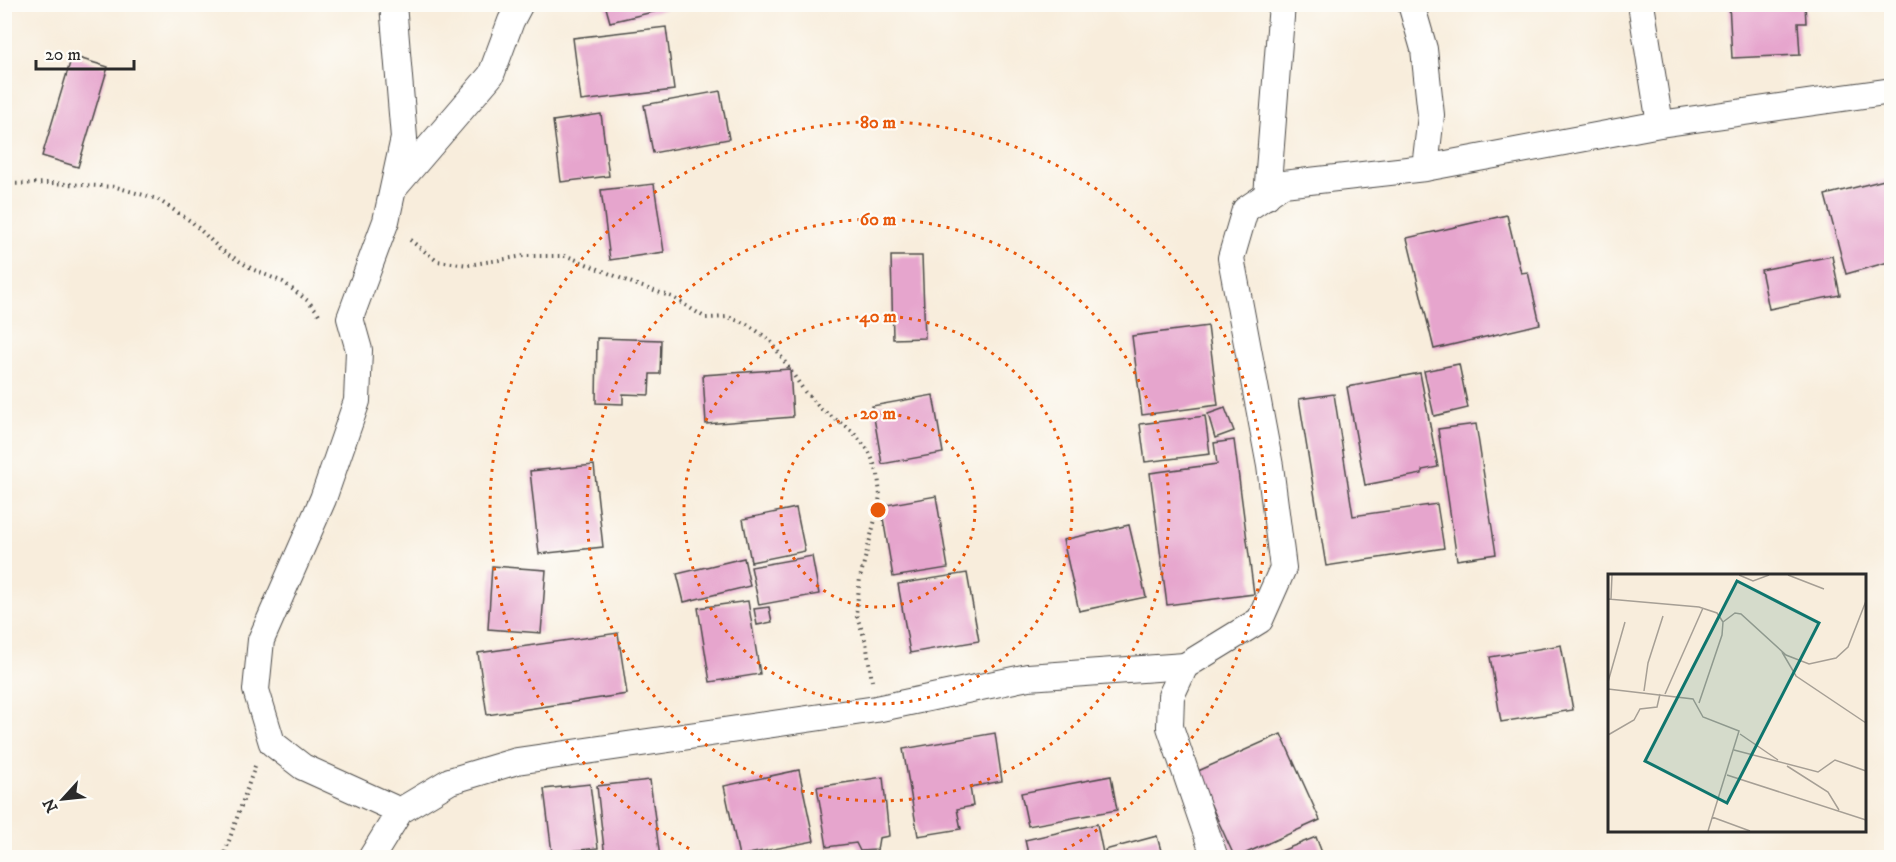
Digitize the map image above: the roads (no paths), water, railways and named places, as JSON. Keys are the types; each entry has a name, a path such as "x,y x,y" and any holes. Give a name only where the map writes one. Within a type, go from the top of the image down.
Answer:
{"street":[{"path":"393,4 404,138 386,221 350,318 359,350 357,401 324,499 261,640 256,690 272,743 303,767 400,811"},
{"path":"393,190 491,75 520,4"},
{"path":"1267,196 1282,4"},
{"path":"1410,4 1424,49 1431,115 1425,168"},
{"path":"1641,4 1660,124"},
{"path":"371,858 400,811 450,781 517,761 876,709 1029,677 1185,666 1260,620 1283,568 1270,466 1231,258 1245,210 1284,184 1425,168 1660,124 1892,91"},
{"path":"1185,666 1171,696 1170,727 1215,858"}]}
